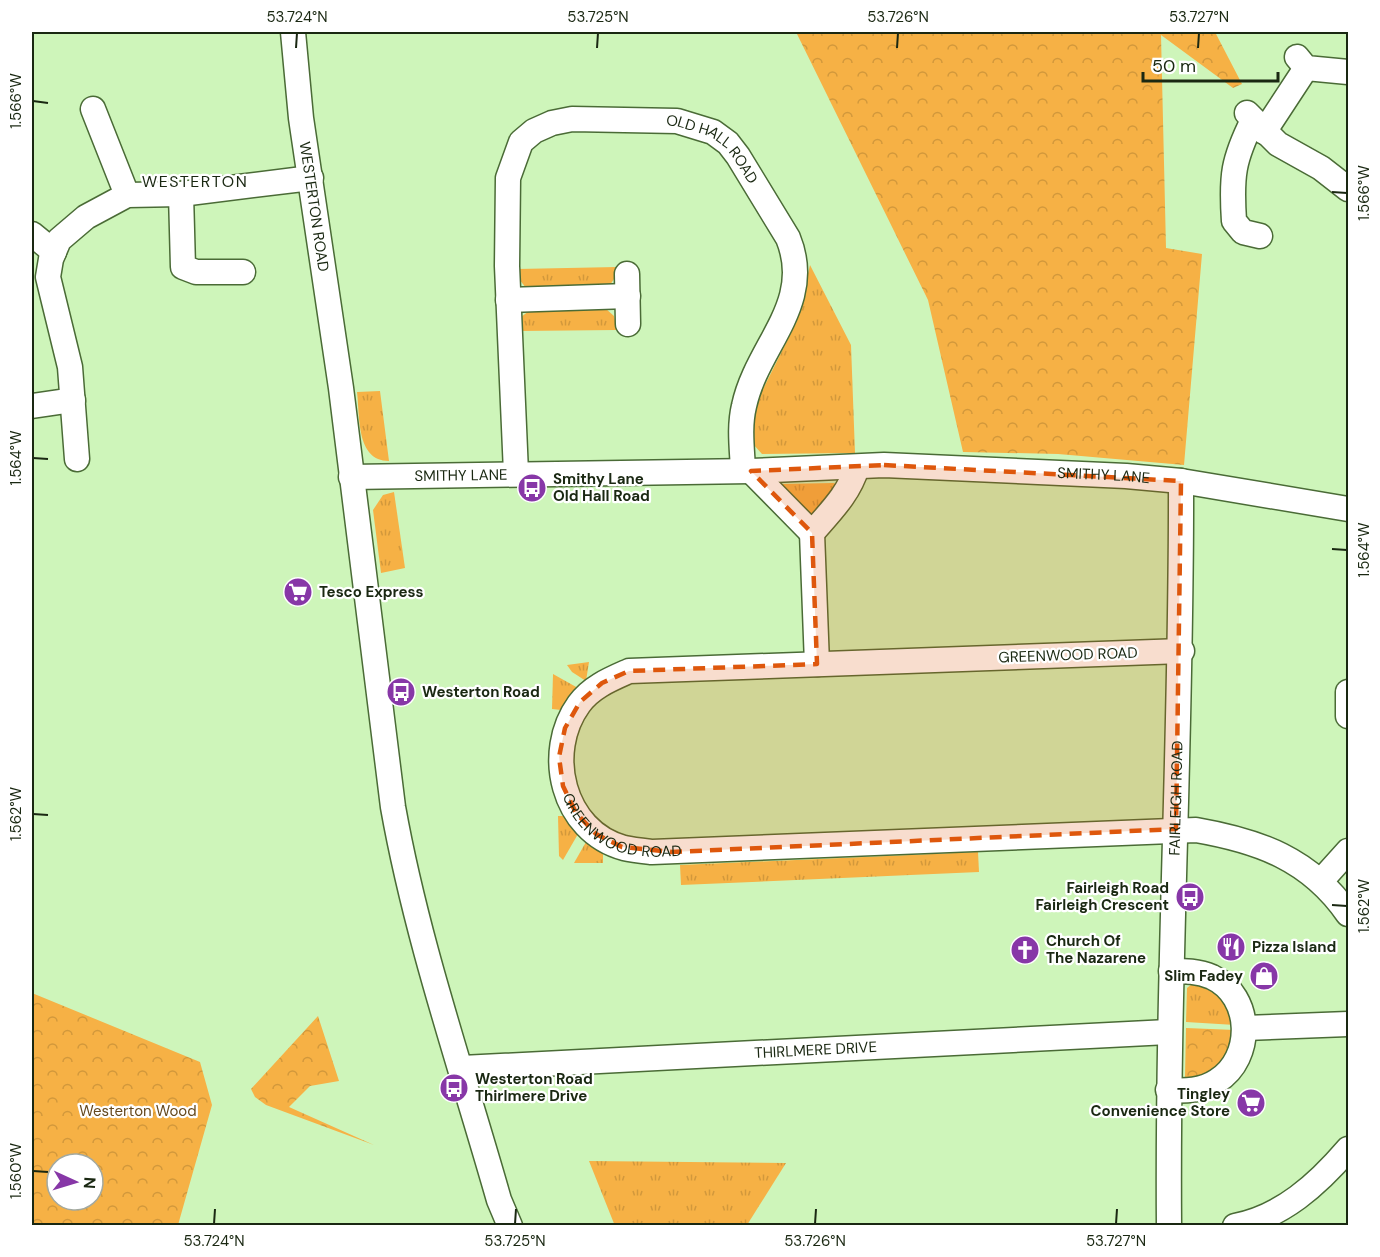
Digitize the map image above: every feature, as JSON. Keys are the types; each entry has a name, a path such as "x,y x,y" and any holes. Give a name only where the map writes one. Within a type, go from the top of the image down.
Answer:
{"street":[{"name":"WESTERTON ROAD","path":"293,32 301,118 351,477 384,748 404,867 499,1200 510,1226"},
{"path":"1260,236 1243,232 1234,221 1232,172 1237,150 1255,121 1301,62 1348,72"},
{"path":"93,109 127,195"},
{"name":"OLD HALL ROAD","path":"516,473 508,300 508,178 521,142 534,131 552,123 572,119 677,121 713,132 728,143 738,156 788,238 795,264 796,281 792,299 752,381 744,405 740,429 747,470"},
{"path":"1255,121 1278,144 1321,168 1348,189"},
{"path":"77,459 70,367 48,277 59,240 103,207 127,195 181,194 311,178"},
{"path":"181,194 183,267 196,272 243,272"},
{"path":"32,234 54,252"},
{"path":"508,300 627,285 628,324"},
{"path":"32,406 74,400"},
{"path":"817,664 812,533 845,495 852,484 857,467"},
{"name":"SMITHY LANE","path":"351,477 857,467 976,469 1181,481 1348,509"},
{"path":"747,470 812,533"},
{"name":"FAIRLEIGH ROAD","path":"1168,1226 1168,1032 1182,651 1181,481"},
{"name":"GREENWOOD ROAD","path":"1182,651 629,671 602,683 580,702 565,728 559,757 563,786 576,813 596,834 622,848 652,852 1176,829 1226,835 1261,844 1294,861 1321,881 1348,914"},
{"path":"1348,692 1348,716"},
{"path":"1321,881 1348,851"},
{"path":"1168,1090 1203,1088 1230,1071 1238,1059 1245,1028 1242,1012 1225,987 1214,978 1196,972 1171,971"},
{"path":"1245,1028 1348,1024"},
{"name":"THIRLMERE DRIVE","path":"462,1068 1168,1032"},
{"path":"1235,1226 1278,1210 1307,1192 1348,1149"}],"highlighted area":[{"path":"884,465 1181,481 1176,829 672,852 622,847 596,834 576,813 563,786 559,757 565,728 580,702 602,683 629,671 817,664 812,533 751,471"}],"green space":[{"path":"796,32 1215,32 1242,84 1233,88 1161,35 1166,248 1202,254 1184,465 1058,454 963,452 928,300"},
{"path":"810,265 851,345 855,453 762,454 753,444 754,407 797,321"},
{"path":"617,267 616,276 610,285 526,288 519,279 517,269"},
{"path":"533,308 605,308 614,316 617,330 519,331 521,317"},
{"path":"380,391 389,461 378,459 370,454 362,436 360,424 357,392"},
{"path":"833,483 837,484 813,517 779,484"},
{"path":"394,492 405,568 381,573 373,510 383,495"},
{"path":"589,662 586,681 572,672 567,665"},
{"path":"553,674 578,688 561,710 552,709"},
{"path":"558,816 566,816 578,834 563,860 559,856"},
{"path":"586,842 603,854 603,863 574,863"},
{"path":"978,852 979,872 681,885 680,865"},
{"path":"1192,984 1214,993 1228,1009 1235,1025 1186,1022 1187,988"},
{"name":"Westerton Wood","path":"32,993 200,1062 212,1105 178,1225 32,1225"},
{"path":"318,1016 339,1081 310,1086 289,1107 374,1145 266,1105 255,1097 251,1089"},
{"path":"1186,1028 1235,1030 1232,1050 1228,1057 1216,1068 1191,1081 1185,1077"},
{"path":"589,1161 786,1163 747,1225 615,1226"}],"place":[{"name":"Smithy Lane Old Hall Road","path":"532,488"},
{"name":"Tesco Express","path":"298,592"},
{"name":"Westerton Road","path":"401,692"},
{"name":"Fairleigh Road Fairleigh Crescent","path":"1190,897"},
{"name":"Pizza Island","path":"1231,947"},
{"name":"Church Of The Nazarene","path":"1025,950"},
{"name":"Slim Fadey","path":"1264,976"},
{"name":"Westerton Road Thirlmere Drive","path":"454,1088"},
{"name":"Tingley Convenience Store","path":"1251,1103"}],"district":[{"name":"WESTERTON","path":"195,181"}]}
